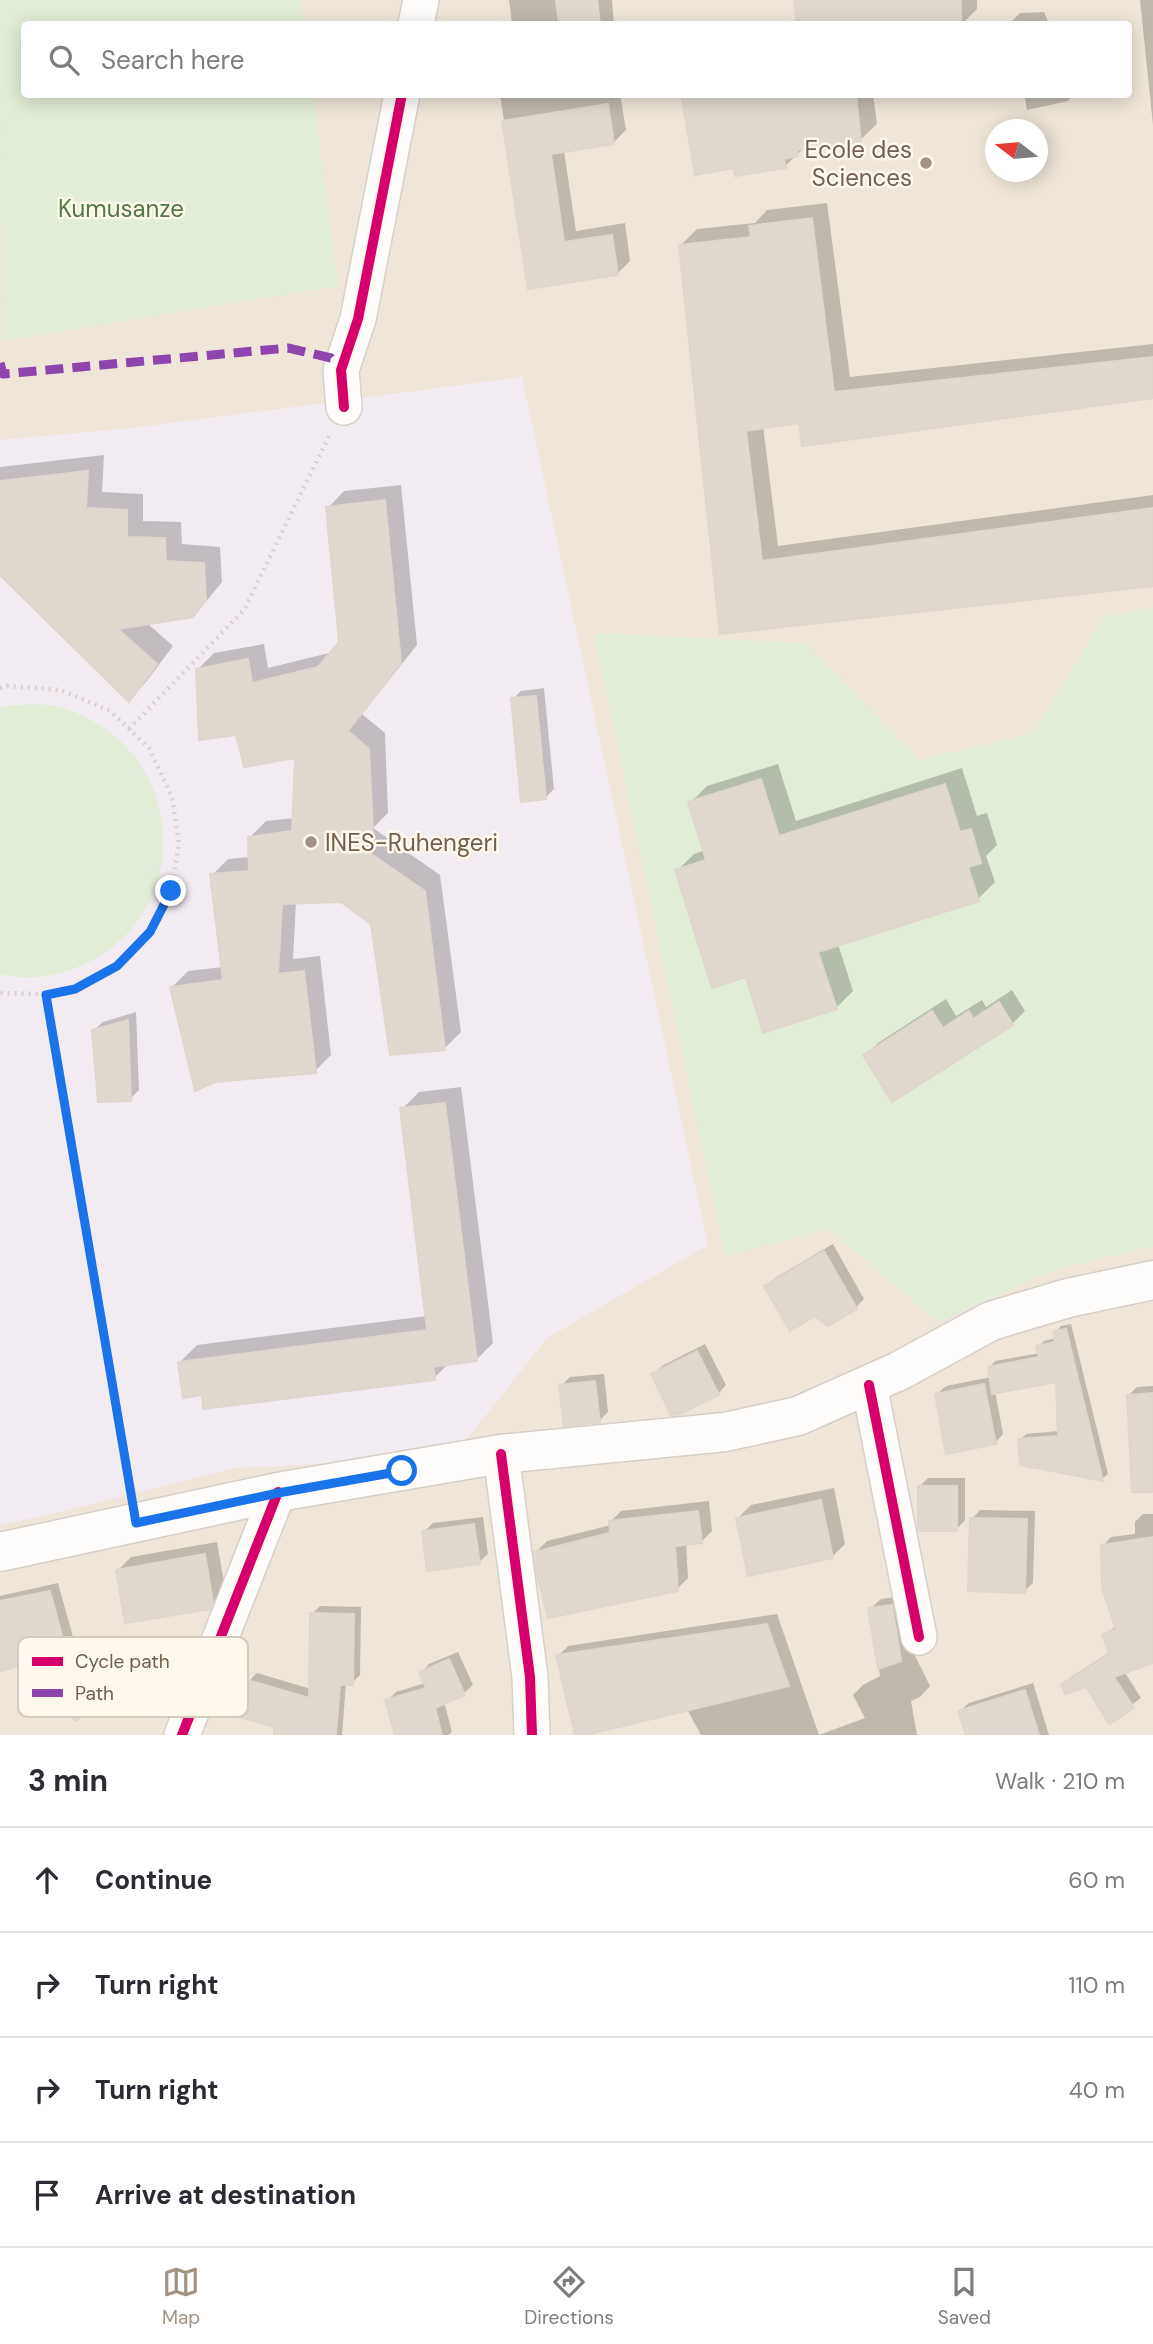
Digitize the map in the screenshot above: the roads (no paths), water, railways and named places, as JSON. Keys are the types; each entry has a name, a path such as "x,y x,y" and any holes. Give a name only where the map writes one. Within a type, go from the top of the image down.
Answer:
{"main road":[{"path":"0,1552 278,1493 501,1454 725,1432 798,1416 899,1371 991,1321 1068,1298 1153,1280"}],"street":[{"path":"417,21 421,0"},
{"path":"344,407 341,370 358,319 401,98"},
{"path":"869,1385 919,1637"},
{"path":"501,1454 530,1676 532,1735"},
{"path":"221,1637 278,1493"},
{"path":"182,1735 189,1717"}],"place":[{"name":"Ecole des Sciences","path":"926,163"},
{"name":"INES-Ruhengeri","path":"311,842"}],"park label":[{"name":"Kumusanze","path":"121,208"}]}
